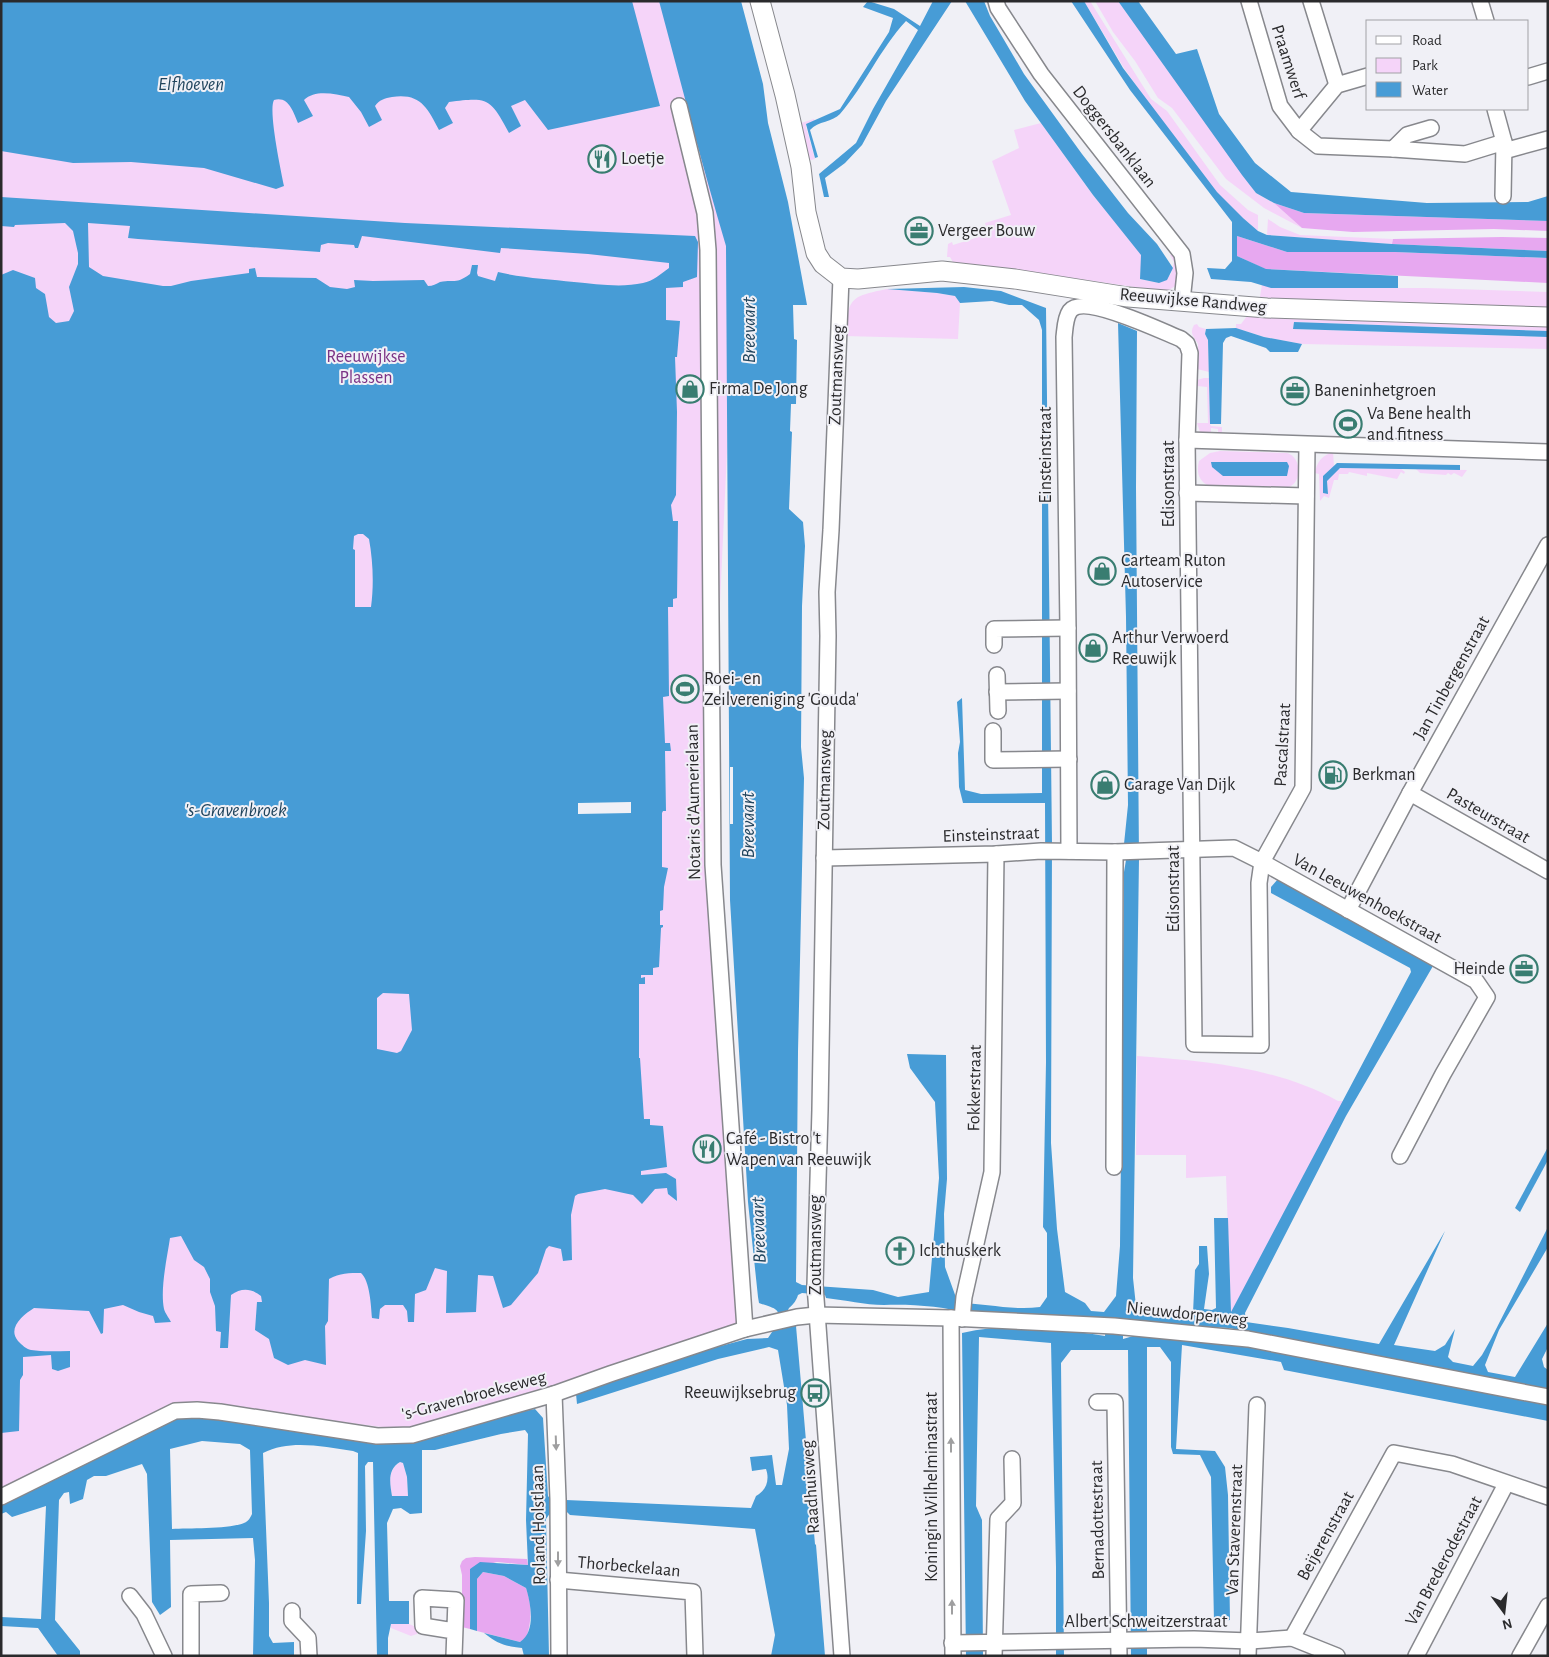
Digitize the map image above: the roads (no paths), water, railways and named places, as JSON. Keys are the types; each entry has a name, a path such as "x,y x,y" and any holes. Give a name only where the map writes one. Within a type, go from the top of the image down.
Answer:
{"main road":[{"path":"760,1 785,95 783,114 786,133 800,167 806,212 816,253 824,264 841,278"},
{"name":"Reeuwijkse Randweg","path":"841,278 858,279 942,271 1015,279 1128,297 1314,311 1548,317"}],"street":[{"name":"Doggersbanklaan","path":"996,1 998,8 1041,74 1182,254 1185,273 1182,300"},
{"name":"Praamwerf","path":"1250,1 1280,106 1299,131 1318,146 1464,154 1548,139"},
{"path":"1312,1 1337,85"},
{"path":"1480,1 1486,20"},
{"path":"1529,77 1548,71"},
{"path":"1299,131 1337,85 1366,77"},
{"name":"Notaris d'Aumerielaan","path":"679,106 705,213 708,252 713,865 745,1329"},
{"path":"1495,110 1504,147 1503,196"},
{"path":"1393,149 1407,135 1431,128"},
{"name":"Zoutmansweg","path":"816,1314 828,636 827,592 841,278"},
{"name":"Edisonstraat","path":"1070,311 1075,306 1084,305 1106,309 1181,339 1187,344 1190,353 1187,493 1194,1044 1261,1045"},
{"name":"Einsteinstraat","path":"824,858 1063,851 1069,759 1064,337 1070,311"},
{"path":"1187,440 1548,452"},
{"name":"Pascalstraat","path":"1261,1045 1258,883 1262,862 1303,788 1307,445"},
{"path":"1187,493 1306,496"},
{"name":"Jan Tinbergenstraat","path":"1348,910 1410,793 1548,545"},
{"path":"994,645 994,628 1068,628"},
{"path":"997,675 998,710"},
{"path":"997,692 1068,691"},
{"path":"993,731 993,760 1069,759"},
{"name":"Pasteurstraat","path":"1410,793 1548,872"},
{"name":"Van Leeuwenhoekstraat","path":"1063,851 1119,852 1234,848 1476,981 1487,998 1443,1074 1400,1156"},
{"path":"1114,1167 1119,852"},
{"name":"Fokkerstraat","path":"958,1317 992,1172 996,854"},
{"name":"'s-Gravenbroekseweg","path":"1,1497 175,1411 220,1412 377,1436 412,1435 554,1394 745,1329 816,1314"},
{"name":"Nieuwdorperweg","path":"816,1314 958,1317 1103,1325 1264,1341 1548,1397"},
{"name":"Raadhuisweg","path":"816,1314 842,1656"},
{"name":"Koningin Wilhelminastraat","path":"956,1647 950,1370 958,1317"},
{"name":"Roland Holstlaan","path":"554,1394 558,1505 559,1656"},
{"name":"Bernadottestraat","path":"1097,1402 1115,1402 1123,1646"},
{"name":"Van Staverenstraat","path":"1249,1648 1258,1405"},
{"name":"Beijerenstraat","path":"1292,1638 1394,1453 1452,1464 1506,1484"},
{"path":"991,1647 998,1519 1013,1503 1012,1459"},
{"path":"1506,1484 1548,1497"},
{"name":"Van Brederodestraat","path":"1416,1656 1506,1484"},
{"name":"Thorbeckelaan","path":"558,1580 693,1592 695,1656"},
{"path":"191,1656 190,1594 221,1593"},
{"path":"130,1596 144,1614 164,1656"},
{"path":"1520,1656 1548,1606"},
{"path":"292,1611 292,1621 308,1638 309,1656"},
{"path":"454,1632 454,1656"},
{"name":"Albert Schweitzerstraat","path":"956,1647 991,1647 1070,1641 1123,1646 1150,1640 1249,1648 1292,1638 1336,1656"}],"water":[{"name":"Elfhoeven","path":"1,1 632,1 660,106 548,130 525,100 511,106 521,126 509,133 492,106 481,100 449,102 445,108 453,123 439,130 422,103 409,97 392,97 380,101 375,106 382,120 369,127 361,112 349,97 319,93 304,100 313,116 298,123 287,103 279,99 274,100 274,128 284,186 276,189 204,168 131,162 73,163 1,151"},
{"name":"Breevaart","path":"659,1 741,1 763,84 768,123 788,202 807,305 793,305 794,339 797,340 796,404 791,404 790,431 792,432 789,509 803,522 805,546 802,606 801,747 804,778 798,1052 796,1282 802,1285 873,1290 898,1297 929,1292 939,1178 935,1102 910,1068 907,1054 946,1055 947,1179 944,1214 945,1267 958,1303 1030,1308 1040,1307 1047,1297 1047,1233 1043,1227 1046,1062 1045,803 963,803 959,787 958,753 960,742 957,702 962,698 965,790 981,794 1042,793 1042,330 1039,320 1022,305 1009,305 992,301 960,303 955,296 887,289 964,287 1001,291 1046,308 1052,844 1051,1143 1057,1229 1065,1292 1085,1303 1091,1311 1104,1312 1116,1296 1120,1246 1124,872 1126,860 1124,844 1128,805 1126,617 1118,323 1137,331 1136,487 1139,859 1133,1278 1136,1306 1189,1317 1193,1313 1195,1270 1199,1264 1199,1246 1207,1246 1209,1274 1204,1309 1212,1310 1216,1308 1214,1218 1228,1218 1231,1312 1411,972 1410,968 1271,893 1271,887 1278,879 1433,966 1346,1116 1245,1313 1246,1322 1379,1344 1445,1231 1394,1345 1435,1351 1445,1345 1455,1329 1448,1357 1453,1362 1473,1366 1491,1339 1548,1227 1548,1247 1499,1330 1485,1365 1488,1372 1515,1377 1548,1323 1548,1347 1542,1359 1544,1367 1548,1370 1548,1391 1229,1328 1123,1322 1123,1339 1140,1334 1226,1342 1548,1403 1548,1421 1284,1370 1281,1362 1182,1345 1176,1449 1215,1451 1225,1467 1228,1495 1230,1620 1214,1622 1211,1477 1200,1455 1173,1454 1171,1447 1171,1362 1160,1347 1147,1347 1147,1656 1131,1656 1128,1350 1071,1350 1061,1363 1064,1656 1056,1656 1051,1343 979,1337 976,1506 982,1520 983,1656 966,1656 962,1333 1016,1327 1052,1329 1105,1336 1106,1322 969,1314 927,1306 877,1305 826,1298 825,1295 802,1293 798,1295 796,1301 789,1308 788,1313 793,1325 796,1326 825,1656 771,1656 775,1635 755,1529 570,1515 564,1509 553,1509 546,1519 549,1656 524,1656 522,1648 501,1644 484,1633 520,1642 528,1632 531,1609 526,1588 504,1576 483,1572 477,1579 477,1631 470,1629 470,1569 480,1562 528,1565 526,1520 528,1434 525,1430 435,1450 422,1450 422,1513 410,1514 401,1508 393,1509 387,1523 389,1601 409,1601 409,1624 391,1624 388,1638 388,1656 377,1656 373,1462 368,1462 365,1466 366,1531 361,1604 357,1604 358,1453 319,1446 296,1445 285,1446 263,1453 269,1636 273,1643 294,1642 294,1656 253,1656 255,1560 253,1538 170,1540 171,1607 160,1615 152,1602 147,1474 142,1464 106,1476 94,1476 87,1480 83,1499 70,1504 69,1492 64,1493 59,1500 55,1620 80,1651 80,1656 58,1656 38,1628 1,1626 1,1617 41,1619 46,1506 12,1517 6,1512 1,1514 1,1505 167,1420 186,1415 341,1439 392,1443 422,1440 535,1409 543,1418 548,1496 553,1502 564,1502 566,1500 751,1508 756,1496 765,1488 768,1477 766,1469 752,1471 750,1457 772,1455 776,1485 782,1485 789,1449 787,1405 778,1350 769,1347 718,1359 577,1404 576,1394 702,1351 747,1339 768,1338 774,1329 782,1326 778,1312 759,1303 758,1297 748,1202 730,900 726,246","holes":["202,1441 240,1444 250,1450 252,1514 247,1521 238,1525 172,1529 170,1449","400,1462 403,1463 407,1477 408,1496 392,1496 391,1473"]},
{"path":"868,1 894,9 920,26 933,1 952,1 886,101 862,145 845,163 825,178 829,197 824,197 819,174 856,143 918,30 906,21 888,43 840,114 810,130 818,157 815,158 806,124 840,109 889,32 893,18 863,7"},
{"path":"965,1 984,1 990,16 1024,74 1082,154 1128,213 1157,244 1173,268 1167,280 1159,283 1140,279 1141,255 1093,195 1025,101"},
{"path":"1071,1 1084,1 1123,68 1217,192 1258,231 1267,235 1392,244 1548,251 1548,258 1395,252 1287,252 1237,236 1237,256 1266,269 1398,276 1398,288 1271,288 1251,282 1211,279 1207,268 1225,269 1232,261 1232,222 1130,90"},
{"path":"1118,1 1138,1 1176,54 1197,49 1219,114 1255,163 1291,192 1427,203 1528,202 1548,196 1548,221 1304,213 1274,203 1256,193 1242,175"},
{"name":"'s-Gravenbroek","path":"1,197 405,223 695,236 698,242 697,277 683,282 683,287 666,288 666,320 680,321 677,357 675,357 677,412 676,495 671,505 673,521 678,521 677,598 673,599 673,607 668,607 669,696 663,697 665,743 670,743 671,751 665,751 666,811 662,813 662,867 668,868 664,887 663,910 660,911 660,925 663,925 663,927 661,928 659,967 653,968 653,975 641,975 641,978 645,977 645,984 639,984 639,1058 644,1119 650,1119 650,1125 663,1126 667,1167 641,1171 641,1175 666,1173 676,1179 677,1201 668,1194 667,1188 655,1189 642,1204 633,1195 605,1189 578,1194 575,1196 571,1215 572,1260 563,1261 561,1249 549,1246 546,1249 538,1273 511,1305 503,1308 493,1276 478,1275 476,1312 446,1313 447,1271 435,1268 426,1290 415,1294 414,1322 408,1322 407,1311 403,1305 385,1305 380,1309 379,1319 372,1318 368,1288 361,1273 333,1277 329,1279 328,1321 325,1326 326,1365 305,1360 288,1365 274,1358 269,1339 255,1330 257,1302 262,1302 261,1296 250,1290 238,1291 231,1295 228,1348 220,1348 221,1332 216,1331 215,1306 210,1292 210,1279 204,1267 194,1260 181,1236 170,1238 164,1274 163,1301 164,1309 171,1322 155,1323 153,1316 123,1305 104,1309 103,1333 101,1334 89,1311 34,1308 21,1318 14,1331 18,1341 31,1350 70,1351 70,1367 58,1371 52,1369 51,1355 23,1357 23,1375 20,1380 19,1431 1,1433 1,275 13,270 35,278 36,288 45,294 49,317 56,323 69,321 74,311 69,287 78,264 78,253 73,231 65,223 15,225 14,227 1,226","holes":["88,223 130,226 128,238 138,239 320,252 321,245 328,243 354,245 355,248 358,248 362,236 500,253 501,248 588,254 669,263 669,268 650,281 626,285 600,285 517,276 498,272 495,281 478,276 478,265 472,265 470,274 461,279 440,282 430,286 424,280 354,280 355,287 347,289 330,287 316,278 257,277 255,268 249,269 249,273 163,286 103,276 89,267","363,534 369,539 373,573 371,607 355,607 354,536","383,993 409,994 412,1030 401,1051 397,1053 377,1049 377,998"]},
{"path":"1294,322 1548,331 1548,337 1293,329"},
{"path":"1236,328 1264,337 1302,344 1298,352 1270,352 1266,348 1231,336 1226,338 1223,343 1221,424 1210,424 1208,340 1205,334 1206,329"},
{"path":"1211,462 1287,462 1289,466 1287,476 1223,476 1212,467"},
{"path":"1337,463 1460,465 1460,470 1340,468 1327,481 1328,494 1323,493 1323,476"},
{"path":"1548,1147 1548,1160 1520,1212 1515,1208"}],"place":[{"name":"Loetje","path":"602,159"},
{"name":"Vergeer Bouw","path":"919,231"},
{"name":"Firma De Jong","path":"690,389"},
{"name":"Baneninhetgroen","path":"1295,391"},
{"name":"Va Bene health and fitness","path":"1348,424"},
{"name":"Carteam Ruton Autoservice","path":"1102,571"},
{"name":"Arthur Verwoerd Reeuwijk","path":"1093,648"},
{"name":"Roei- en Zeilvereniging 'Gouda'","path":"685,689"},
{"name":"Berkman","path":"1333,775"},
{"name":"Garage Van Dijk","path":"1105,785"},
{"name":"Heinde","path":"1524,969"},
{"name":"Café - Bistro 't Wapen van Reeuwijk","path":"707,1149"},
{"name":"Ichthuskerk","path":"900,1251"},
{"name":"Reeuwijksebrug","path":"815,1393"}],"park label":[{"name":"Reeuwijkse Plassen","path":"366,367"}]}
